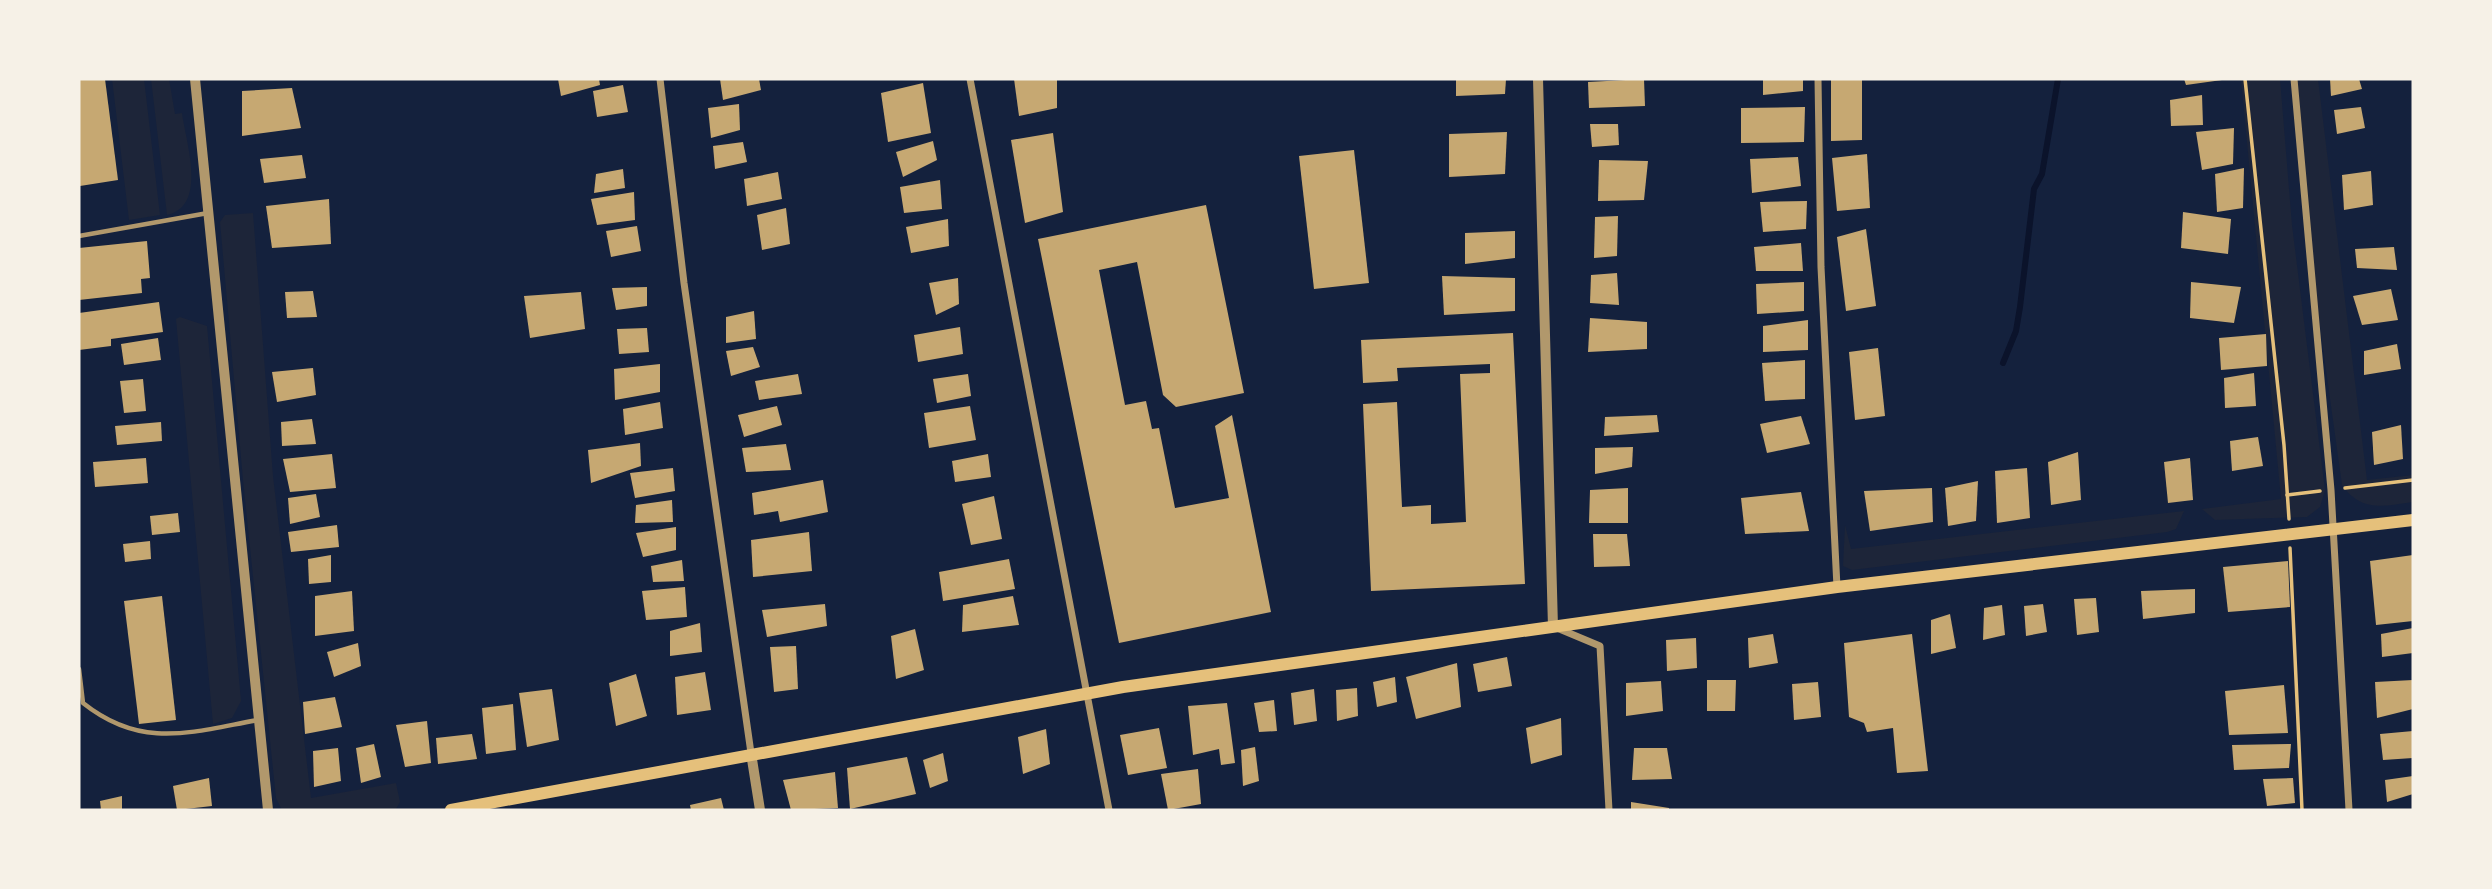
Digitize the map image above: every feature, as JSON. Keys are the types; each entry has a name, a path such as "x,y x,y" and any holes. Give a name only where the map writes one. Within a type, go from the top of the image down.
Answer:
{"main road":[{"path":"451,810 1122,687 1837,587 2333,527 2413,520"}],"street":[{"path":"195,79 268,810"},
{"path":"660,79 684,283 760,810"},
{"path":"971,79 1085,695 1109,810"},
{"path":"1538,79 1553,627 1600,646 1609,810"},
{"path":"1818,79 1821,267 1837,587"},
{"path":"2294,79 2331,490 2348,810"}],"lane":[{"path":"79,236 208,213"},
{"path":"79,669 83,703 97,714 142,733 165,736 259,720"}],"path":[{"path":"2245,79 2290,533 2302,810"},
{"path":"2287,495 2413,480"}],"shaded area":[{"path":"112,79 144,79 160,215 129,220"},
{"path":"151,79 169,79 175,114 182,113 190,156 191,187 187,199 180,209 167,215"},
{"path":"2241,79 2280,79 2292,225 2325,490 2320,507 2307,517 2215,520 2202,509 2281,499"},
{"path":"2295,79 2318,79 2367,480 2413,475 2413,502 2374,506 2357,500 2342,485 2308,240"},
{"path":"253,213 273,476 311,798 396,783 400,802 396,809 282,810 276,798 220,222 225,215"},
{"path":"180,317 207,326 241,701 232,718 213,724 176,319"},
{"path":"2184,511 2176,529 2167,532 1852,570 1843,566 1845,525 1851,549"}],"building":[{"path":"79,79 105,79 118,180 80,186"},
{"path":"558,79 599,79 600,85 561,96"},
{"path":"720,79 759,79 761,90 723,100"},
{"path":"1014,79 1057,79 1057,108 1019,116"},
{"path":"1456,79 1506,79 1505,94 1456,96"},
{"path":"1644,79 1645,106 1589,108 1588,82"},
{"path":"1763,79 1803,79 1803,91 1763,95"},
{"path":"1831,79 1862,79 1862,140 1831,141"},
{"path":"2184,79 2222,79 2222,80 2186,85"},
{"path":"2330,79 2359,79 2362,89 2331,96"},
{"path":"923,83 931,133 888,142 881,93"},
{"path":"623,85 628,112 597,117 593,91"},
{"path":"292,88 301,128 242,136 242,91"},
{"path":"2202,95 2203,125 2171,126 2170,100"},
{"path":"739,104 740,130 711,138 708,108"},
{"path":"1805,107 1804,142 1741,143 1741,108"},
{"path":"2361,107 2365,128 2337,134 2334,110"},
{"path":"1590,124 1618,124 1619,145 1592,147"},
{"path":"2234,128 2233,164 2202,170 2196,132"},
{"path":"1507,132 1505,174 1449,177 1449,134"},
{"path":"1053,133 1063,212 1025,223 1011,140"},
{"path":"933,141 937,160 903,177 896,152"},
{"path":"743,142 747,162 715,169 713,146"},
{"path":"1354,150 1369,283 1314,289 1299,156"},
{"path":"1867,154 1870,208 1837,211 1832,158"},
{"path":"302,155 306,178 264,183 260,159"},
{"path":"1798,157 1801,186 1752,193 1750,159"},
{"path":"1599,160 1648,161 1644,200 1598,201"},
{"path":"2244,168 2243,208 2217,212 2215,174"},
{"path":"623,169 625,188 594,193 596,174"},
{"path":"2371,171 2373,205 2344,210 2342,175"},
{"path":"778,172 782,199 747,206 744,179"},
{"path":"940,180 942,209 904,213 900,187"},
{"path":"634,192 635,220 597,225 591,199"},
{"path":"329,199 331,244 272,248 266,206"},
{"path":"1807,201 1806,229 1763,232 1760,202"},
{"path":"1206,205 1244,393 1176,407 1163,395 1137,262 1099,270 1125,405 1146,401 1152,429 1159,428 1175,508 1229,498 1215,426 1232,415 1271,612 1119,643 1038,239"},
{"path":"786,208 790,244 762,250 757,215"},
{"path":"2183,212 2231,219 2228,254 2181,248"},
{"path":"1618,216 1617,256 1594,258 1595,217"},
{"path":"948,219 949,246 911,253 906,227"},
{"path":"637,226 641,251 611,257 606,231"},
{"path":"1866,229 1876,306 1846,311 1837,237"},
{"path":"1515,231 1515,258 1465,264 1465,233"},
{"path":"147,241 150,278 141,279 142,293 79,300 79,248"},
{"path":"1801,243 1803,271 1756,271 1754,247"},
{"path":"2394,247 2397,270 2357,268 2355,249"},
{"path":"1617,273 1619,305 1590,303 1591,275"},
{"path":"1442,276 1515,278 1515,311 1444,315"},
{"path":"958,278 959,304 936,315 929,283"},
{"path":"1804,282 1804,311 1757,314 1756,284"},
{"path":"2191,282 2241,287 2234,323 2190,318"},
{"path":"647,287 647,306 616,310 612,288"},
{"path":"2391,289 2398,320 2362,325 2353,296"},
{"path":"313,291 317,317 287,318 285,292"},
{"path":"581,292 585,329 530,338 524,296"},
{"path":"159,302 163,332 111,339 111,346 79,350 79,313"},
{"path":"754,311 756,339 726,343 726,317"},
{"path":"1590,318 1647,322 1647,349 1588,352"},
{"path":"1808,320 1808,350 1763,352 1763,326"},
{"path":"960,327 963,354 918,362 914,335"},
{"path":"647,328 649,352 619,354 617,329"},
{"path":"1513,333 1525,584 1371,591 1363,404 1397,402 1402,507 1431,505 1431,524 1466,522 1460,374 1490,373 1490,364 1397,368 1398,381 1363,383 1361,340"},
{"path":"2266,334 2267,366 2221,370 2219,338"},
{"path":"158,338 161,360 124,365 121,344"},
{"path":"2397,344 2401,369 2364,375 2364,351"},
{"path":"753,347 760,367 731,376 726,351"},
{"path":"1878,348 1885,416 1855,420 1849,352"},
{"path":"1805,360 1805,399 1765,401 1762,363"},
{"path":"660,364 660,392 615,400 614,369"},
{"path":"313,368 316,395 277,402 272,372"},
{"path":"2254,373 2256,406 2225,408 2224,378"},
{"path":"798,374 802,394 759,400 755,381"},
{"path":"968,374 971,396 937,403 933,379"},
{"path":"143,379 146,411 124,413 120,381"},
{"path":"660,402 663,428 625,435 623,409"},
{"path":"777,406 782,425 744,437 738,415"},
{"path":"970,406 976,440 929,448 924,413"},
{"path":"1657,415 1659,432 1604,436 1605,417"},
{"path":"1801,416 1810,444 1767,453 1760,424"},
{"path":"312,419 316,444 282,446 281,422"},
{"path":"161,422 162,441 117,445 115,426"},
{"path":"2401,425 2403,459 2374,465 2372,432"},
{"path":"2258,437 2263,466 2232,471 2230,441"},
{"path":"640,443 641,466 591,483 588,450"},
{"path":"786,444 791,470 746,472 742,448"},
{"path":"1633,447 1632,467 1595,474 1595,448"},
{"path":"2078,452 2081,500 2051,505 2048,462"},
{"path":"332,454 336,488 290,492 283,459"},
{"path":"988,454 991,477 955,482 952,461"},
{"path":"146,458 148,483 95,487 93,462"},
{"path":"2190,458 2193,500 2168,503 2164,462"},
{"path":"673,468 675,491 635,498 630,473"},
{"path":"2027,468 2030,518 1997,523 1995,471"},
{"path":"823,480 828,512 780,522 778,511 754,515 752,493"},
{"path":"1978,481 1976,521 1948,526 1945,488"},
{"path":"1628,488 1628,523 1589,523 1590,490"},
{"path":"1932,488 1933,522 1870,531 1864,491"},
{"path":"1801,492 1809,531 1745,534 1741,498"},
{"path":"316,494 320,517 290,524 288,498"},
{"path":"994,496 1002,539 971,545 962,504"},
{"path":"672,500 673,522 635,523 636,505"},
{"path":"178,513 180,532 152,535 150,516"},
{"path":"337,525 339,547 291,552 288,532"},
{"path":"676,527 676,550 643,557 636,533"},
{"path":"809,532 812,571 753,577 751,540"},
{"path":"1593,534 1627,534 1630,566 1594,567"},
{"path":"150,541 151,559 125,562 123,544"},
{"path":"331,555 331,582 309,584 308,559"},
{"path":"2413,555 2413,621 2376,625 2370,561"},
{"path":"1009,559 1015,589 943,601 939,572"},
{"path":"682,560 684,581 653,582 651,566"},
{"path":"2288,561 2290,607 2228,612 2223,567"},
{"path":"685,587 687,617 646,620 642,591"},
{"path":"2195,589 2195,613 2143,619 2141,591"},
{"path":"352,591 354,631 315,636 315,596"},
{"path":"162,596 176,720 139,724 124,601"},
{"path":"1013,596 1019,625 962,632 963,605"},
{"path":"2096,598 2099,632 2077,635 2074,599"},
{"path":"825,604 827,626 767,637 762,610"},
{"path":"2043,604 2047,632 2026,636 2024,606"},
{"path":"2002,605 2005,635 1983,640 1984,608"},
{"path":"1950,614 1956,648 1931,654 1931,620"},
{"path":"700,623 702,652 670,656 670,631"},
{"path":"2413,628 2413,653 2382,657 2381,634"},
{"path":"915,629 924,670 896,679 891,636"},
{"path":"1773,634 1778,663 1749,668 1748,638"},
{"path":"1912,634 1928,771 1897,773 1893,728 1867,732 1864,723 1849,717 1844,643"},
{"path":"1696,638 1697,668 1667,671 1666,640"},
{"path":"358,643 361,666 334,677 327,652"},
{"path":"796,646 798,689 774,692 770,647"},
{"path":"1507,657 1512,686 1478,692 1473,664"},
{"path":"1457,663 1461,707 1416,719 1406,677"},
{"path":"705,672 711,710 677,715 675,677"},
{"path":"636,674 647,716 616,726 609,683"},
{"path":"1395,677 1397,702 1377,707 1373,682"},
{"path":"1707,680 1736,680 1735,711 1707,711"},
{"path":"2413,680 2413,709 2377,718 2375,682"},
{"path":"1661,681 1663,711 1626,716 1626,683"},
{"path":"1818,682 1821,717 1794,720 1792,684"},
{"path":"2284,685 2288,733 2229,735 2225,691"},
{"path":"1357,688 1358,716 1337,721 1336,690"},
{"path":"552,689 559,740 527,747 519,693"},
{"path":"1314,689 1317,721 1294,725 1291,693"},
{"path":"335,697 342,727 305,734 303,702"},
{"path":"1274,700 1277,731 1259,732 1254,703"},
{"path":"1227,703 1235,763 1221,765 1219,749 1193,755 1188,706"},
{"path":"513,704 516,750 486,754 482,708"},
{"path":"1561,718 1562,755 1531,764 1526,728"},
{"path":"427,721 431,763 405,767 396,725"},
{"path":"1159,728 1167,768 1128,775 1120,735"},
{"path":"1046,729 1050,764 1023,774 1018,737"},
{"path":"2413,731 2413,758 2383,760 2380,734"},
{"path":"472,734 477,759 438,764 436,738"},
{"path":"374,744 381,777 361,783 356,748"},
{"path":"2291,744 2289,768 2234,770 2232,745"},
{"path":"1255,747 1259,781 1243,786 1241,750"},
{"path":"338,748 341,781 314,787 313,751"},
{"path":"1634,748 1667,748 1672,779 1632,780"},
{"path":"943,753 948,781 930,788 923,760"},
{"path":"907,757 916,794 850,809 847,768"},
{"path":"1198,769 1201,804 1168,810 1161,774"},
{"path":"835,772 838,808 791,810 783,780"},
{"path":"2413,776 2413,794 2387,802 2385,780"},
{"path":"209,778 212,806 177,810 173,786"},
{"path":"2293,778 2295,803 2267,806 2263,779"},
{"path":"122,796 122,810 101,810 100,801"},
{"path":"721,798 724,810 691,810 690,805"},
{"path":"1631,802 1669,808 1669,810 1631,810"}],"waterway":[{"path":"2003,363 2016,331 2034,189 2042,174 2058,79"}]}
